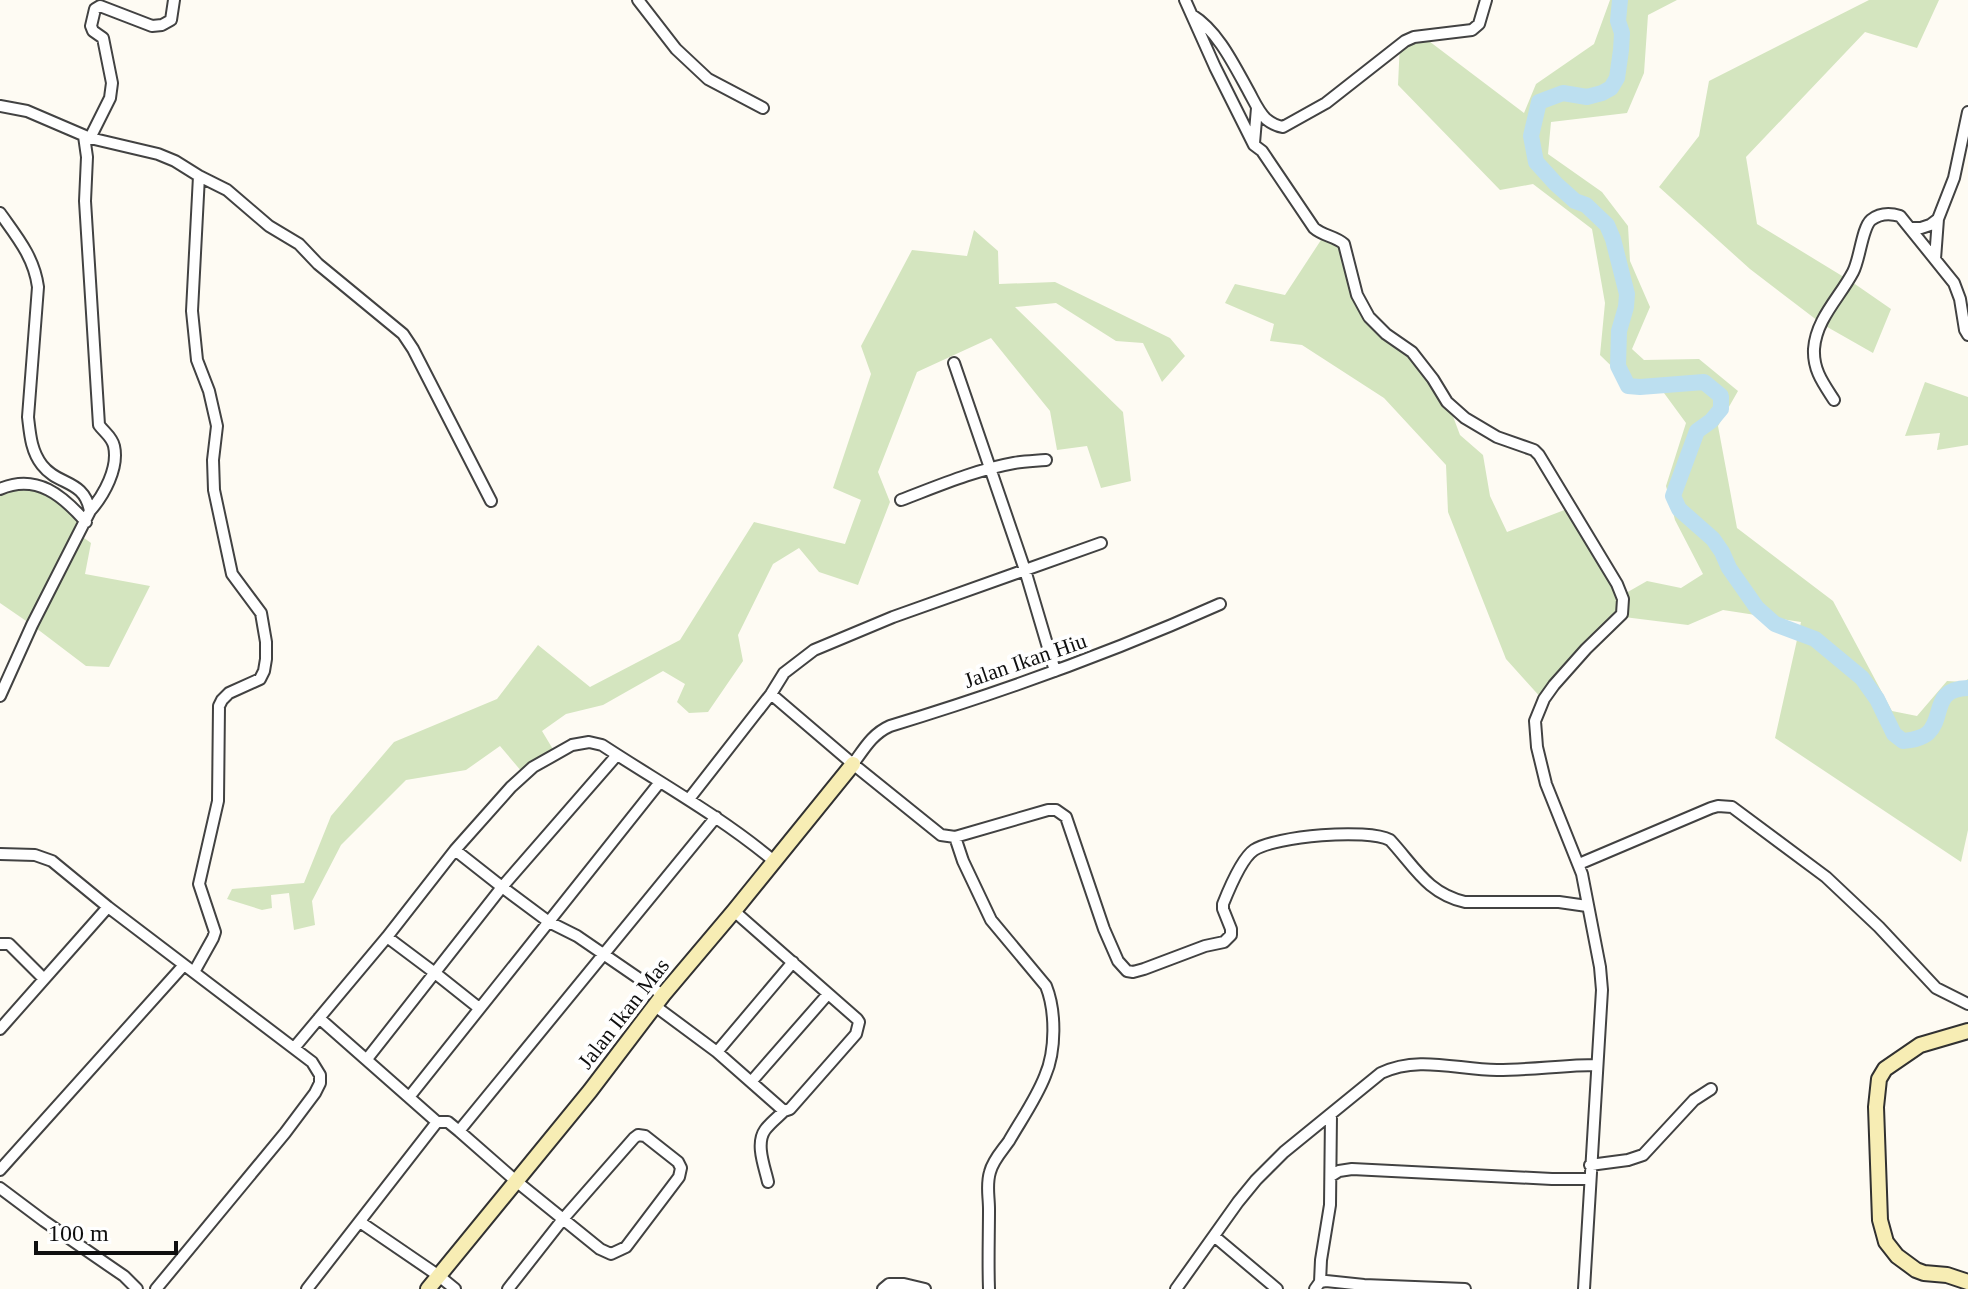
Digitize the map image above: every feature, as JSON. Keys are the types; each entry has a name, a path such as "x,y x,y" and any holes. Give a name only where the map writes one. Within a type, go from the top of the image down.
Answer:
{"street":[{"path":"0,696 32,625 88,517 104,495 114,463 114,443 99,425 85,201 87,137 110,98 112,83 103,38 91,26 95,9 100,6 152,26 162,25 171,20 174,0"},
{"path":"638,0 676,49 708,79 763,108"},
{"path":"1185,0 1254,145 1262,151 1314,228 1344,244 1357,295 1369,317 1386,334 1412,352 1447,402 1465,418 1497,437 1534,450 1544,461 1623,599 1622,614 1554,685 1535,721 1540,767 1579,864 1602,990 1584,1289"},
{"path":"1190,14 1210,30 1266,119 1283,127 1326,103 1405,41 1414,37 1472,30 1479,24 1486,0"},
{"path":"0,106 27,111 87,137 175,161 227,190 269,226 299,244 318,264 403,334 491,501"},
{"path":"1254,145 1257,108"},
{"path":"1935,259 1938,219 1954,178 1968,112"},
{"path":"0,1170 189,968 215,932 199,884 218,801 219,706 229,693 260,679 266,659 266,642 261,613 232,574 214,490 213,460 217,426 209,391 197,360 192,311 199,176"},
{"path":"0,213 27,251 38,287 28,417 33,449 42,465 84,494 88,517"},
{"path":"1834,400 1818,376 1814,361 1815,344 1823,319 1853,273 1865,227 1881,214 1900,216 1954,283 1968,335"},
{"path":"1911,228 1930,225 1938,219"},
{"path":"954,363 1025,570 1055,671"},
{"path":"901,500 991,468 1046,460"},
{"path":"0,489 16,483 32,483 88,517"},
{"path":"689,799 784,673 814,650 893,617 1101,543"},
{"name":"Jalan Ikan Hiu","path":"853,764 880,731 1146,638 1220,604"},
{"path":"771,694 941,835 955,837 1048,810 1060,812 1066,817 1118,961 1124,969 1133,972 1228,939 1231,929 1223,904 1244,862 1252,851 1287,840 1343,834 1380,836 1390,840 1433,889 1453,899 1465,902 1559,902 1587,906"},
{"path":"294,1048 455,850 511,787 548,757 581,742 602,745 746,837 774,861"},
{"path":"367,1059 502,887 617,755"},
{"name":"Jalan Ikan Mas","path":"428,1289 853,764"},
{"path":"410,1096 660,782"},
{"path":"1579,864 1711,808 1732,807 1826,877 1889,936 1936,988 1968,1004"},
{"path":"459,1131 716,817"},
{"path":"955,837 991,920 1046,986 1051,997 1053,1021 1045,1077 989,1173 989,1289"},
{"path":"455,850 549,922 568,930 604,954 784,1111"},
{"path":"0,854 35,855 52,861 294,1048 316,1067 320,1075 315,1093 285,1133 156,1289"},
{"path":"0,1029 108,907"},
{"path":"734,911 859,1022 856,1034 790,1109 765,1130 761,1147 768,1182"},
{"path":"387,937 479,1008"},
{"path":"0,944 9,944 44,979"},
{"path":"717,1052 793,962"},
{"path":"751,1082 828,994"},
{"path":"319,1018 437,1122 448,1122 516,1181 563,1219 605,1253 619,1251 631,1241 679,1177 681,1168 678,1162 645,1136 638,1135 563,1219 508,1289"},
{"path":"1968,1031 1920,1045 1885,1069 1879,1079 1876,1107 1880,1220 1890,1249 1916,1270 1968,1282"},
{"path":"1176,1289 1256,1180 1284,1152 1381,1073 1401,1065 1429,1063 1485,1070 1597,1065"},
{"path":"1590,1165 1643,1155 1694,1100 1711,1089"},
{"path":"1331,1115 1330,1205 1317,1286 1465,1289"},
{"path":"307,1289 437,1122"},
{"path":"1331,1176 1352,1169 1590,1179"},
{"path":"0,1188 124,1276 137,1289"},
{"path":"360,1222 455,1289"},
{"path":"1214,1236 1277,1289"},
{"path":"883,1289 889,1284 925,1289"}],"green space":[{"path":"1610,0 1677,0 1648,15 1644,73 1627,113 1551,122 1548,154 1602,192 1628,226 1630,261 1650,307 1632,349 1644,360 1699,359 1738,391 1718,426 1737,528 1833,601 1892,711 1917,716 1947,681 1964,682 1968,679 1968,830 1961,862 1775,738 1801,622 1723,610 1688,625 1616,616 1543,700 1506,659 1448,512 1446,465 1384,398 1302,345 1270,341 1274,324 1225,303 1235,284 1285,295 1321,240 1337,243 1344,249 1367,316 1403,348 1451,411 1460,435 1483,455 1490,496 1507,532 1567,509 1619,597 1647,581 1681,588 1703,574 1675,520 1666,486 1686,423 1664,393 1636,390 1600,355 1605,303 1592,229 1533,184 1500,190 1398,85 1400,42 1417,32 1524,113 1536,84 1594,44"},
{"path":"1869,0 1939,0 1917,48 1865,32 1746,157 1757,224 1891,309 1873,353 1822,324 1750,269 1659,187 1699,136 1709,81"},
{"path":"974,230 998,251 999,284 1055,282 1170,338 1185,356 1162,382 1143,343 1116,341 1056,303 1015,307 1123,412 1131,481 1101,488 1087,446 1057,450 1050,411 991,338 917,372 878,472 890,502 858,585 819,572 799,548 773,564 738,635 743,661 708,712 689,713 677,702 685,684 663,671 603,705 566,714 542,731 554,751 522,772 500,746 466,770 406,780 341,845 312,901 315,925 294,930 289,893 271,895 272,908 262,910 227,899 232,889 304,883 331,816 394,742 497,699 538,645 590,687 680,640 754,522 845,544 861,500 833,488 871,374 861,346 912,250 967,256"},
{"path":"1925,382 1968,397 1968,445 1937,450 1940,433 1905,436"},
{"path":"31,485 71,508 85,524 80,535 91,543 85,574 150,586 109,667 86,666 0,603 0,491"}],"waterway":[{"path":"1620,0 1618,21 1622,33 1621,50 1617,78 1611,88 1587,97 1563,93 1539,102 1531,136 1536,162 1575,201 1586,205 1607,225 1613,239 1627,294 1619,331 1618,366 1628,386 1704,382 1721,396 1721,409 1697,431 1673,496 1679,509 1713,539 1757,608 1775,624 1815,639 1862,678 1877,699 1894,734 1903,741 1928,733 1944,698 1956,690 1968,688"}]}
